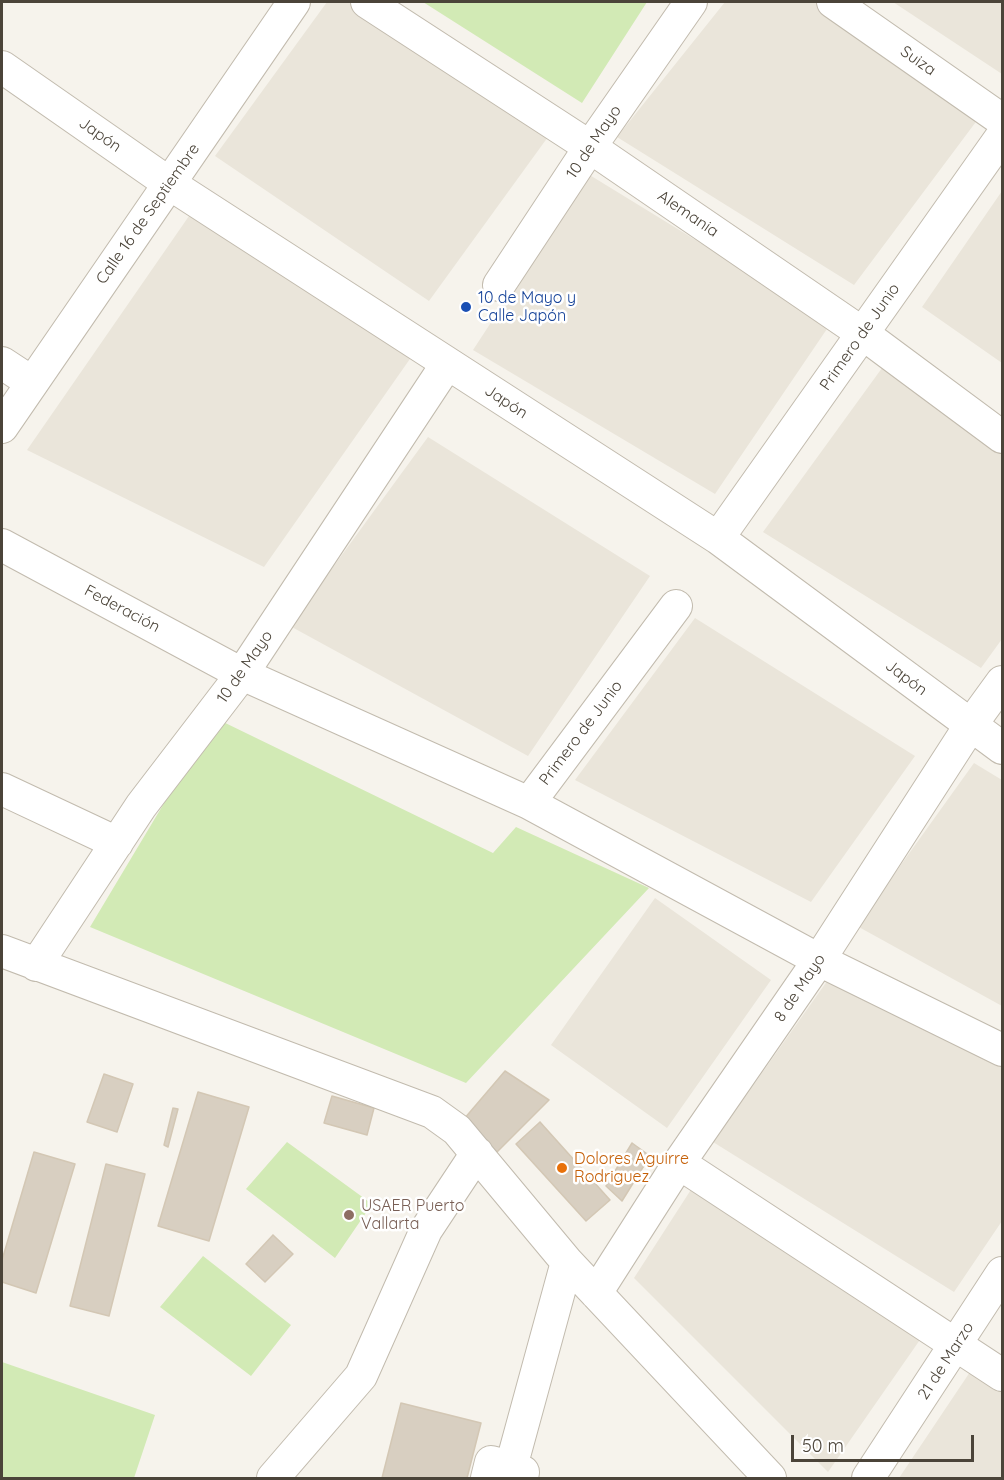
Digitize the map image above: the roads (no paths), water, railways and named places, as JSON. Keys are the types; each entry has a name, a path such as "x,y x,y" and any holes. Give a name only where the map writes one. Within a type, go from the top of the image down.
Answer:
{"street":[{"name":"Calle 16 de Septiembre","path":"2,427 294,2"},
{"name":"Alemania","path":"367,2 590,147 862,333 1002,437"},
{"name":"10 de Mayo","path":"499,285 590,147 691,2"},
{"name":"Suiza","path":"833,2 1002,120"},
{"name":"Japón","path":"2,67 170,184 718,538 1002,748"},
{"name":"Primero de Junio","path":"718,538 1002,136"},
{"path":"2,363 31,382"},
{"name":"10 de Mayo","path":"36,965 141,806 242,674 447,364"},
{"name":"Federación","path":"2,545 242,674 529,803 819,960 1002,1050"},
{"name":"Primero de Junio","path":"529,803 676,606"},
{"name":"8 de Mayo","path":"596,1293 680,1163 819,960 970,726 1002,682"},
{"path":"2,789 117,843"},
{"path":"2,951 432,1112 457,1130 567,1262 770,1479"},
{"path":"273,1479 361,1376 426,1230 477,1154"},
{"path":"680,1163 1002,1375"},
{"path":"506,1475 567,1262"},
{"name":"21 de Marzo","path":"868,1479 957,1346 1002,1273"}],"place":[{"name":"10 de Mayo y Calle Japón","path":"466,307"},
{"name":"Dolores Aguirre Rodriguez","path":"562,1168"},
{"name":"USAER Puerto Vallarta","path":"349,1215"}]}
